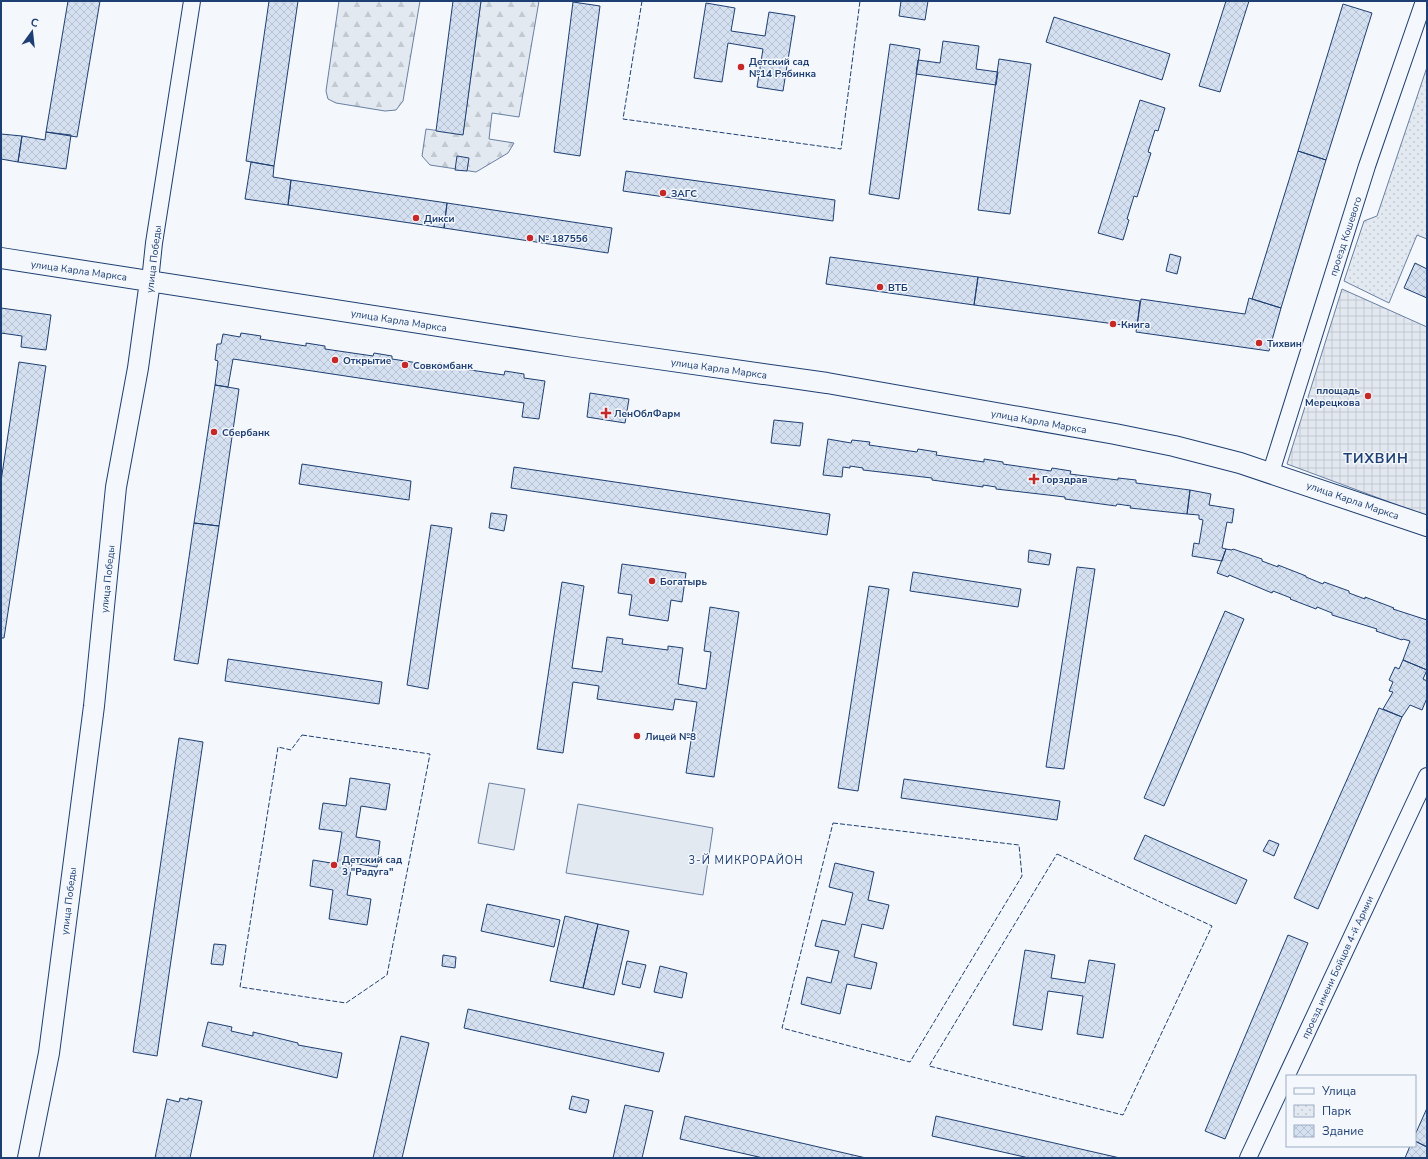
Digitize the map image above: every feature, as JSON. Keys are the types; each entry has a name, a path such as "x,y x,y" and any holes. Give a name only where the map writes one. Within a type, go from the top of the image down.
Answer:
{"main road":[{"name":"улица Карла Маркса","path":"1,258 566,346 835,385 1174,446 1271,472 1427,526"},
{"name":"улица Победы","path":"28,1158 49,1053 94,706 116,487 138,368 150,281"}],"street":[{"name":"улица Победы","path":"150,281 154,243 192,1"},
{"name":"проезд Кошевого","path":"1271,472 1368,166 1424,1"},
{"name":"проезд имени Бойцов 4-й Армии","path":"1287,1075 1427,776"},
{"name":"проезд имени Бойцов 4-й Армии","path":"1248,1158 1286,1077"}],"green space":[{"path":"339,1 420,1 403,101 396,110 385,111 336,103 328,99 326,91"},
{"path":"481,1 539,1 519,117 492,113 489,139 514,143 508,153 476,172 430,165 422,156 426,129 463,134"},
{"path":"1427,67 1427,239 1417,235 1389,303 1344,281 1364,221 1377,216"},
{"path":"489,783 525,789 514,850 478,843"},
{"path":"578,804 713,828 703,895 566,873"}],"shaded area":[{"name":"площадь Мерецкова","path":"1342,289 1427,327 1427,516 1287,464"}],"building":[{"path":"68,1 100,1 77,137 46,132"},
{"path":"269,1 298,1 274,166 246,161"},
{"path":"453,1 481,1 463,135 436,131"},
{"path":"901,1 928,1 925,20 899,16"},
{"path":"1226,1 1249,1 1220,92 1199,86"},
{"path":"573,2 600,6 580,156 554,152"},
{"path":"706,3 735,8 731,31 765,36 769,12 795,16 783,91 757,87 763,49 728,43 722,82 694,78"},
{"path":"1343,4 1372,13 1326,160 1298,151"},
{"path":"1054,17 1170,54 1162,80 1046,42"},
{"path":"943,41 979,46 976,69 998,72 996,85 916,74 918,60 940,63"},
{"path":"890,44 920,49 899,199 869,194"},
{"path":"999,59 1031,64 1010,214 978,210"},
{"path":"1140,100 1165,108 1158,131 1155,130 1148,152 1151,153 1137,197 1134,196 1127,219 1129,220 1123,240 1098,233"},
{"path":"46,132 71,135 66,169 18,162 22,136 45,140"},
{"path":"1,134 22,136 18,162 1,159"},
{"path":"1298,151 1326,160 1281,308 1252,299"},
{"path":"457,156 469,158 467,171 455,170"},
{"path":"251,162 274,166 273,177 291,180 288,205 245,199"},
{"path":"626,171 835,200 833,221 623,191"},
{"path":"291,180 447,203 444,228 288,205"},
{"path":"447,203 612,228 608,253 444,228"},
{"path":"1170,254 1181,257 1177,274 1166,271"},
{"path":"830,257 978,277 974,305 826,284"},
{"path":"1415,263 1427,269 1427,298 1404,288"},
{"path":"978,277 1140,301 1137,327 974,305"},
{"path":"1249,298 1281,308 1269,351 1136,332 1141,299 1245,314"},
{"path":"1,308 51,315 46,350 21,347 22,336 1,333"},
{"path":"241,333 261,336 260,339 306,346 306,343 325,346 325,349 373,356 374,353 392,356 392,359 438,366 439,363 457,366 457,368 504,375 505,371 524,374 524,378 545,381 539,419 522,417 524,403 233,359 228,387 215,385 218,361 215,360 217,344 221,344 223,334 240,337"},
{"path":"19,362 46,366 4,638 1,638 1,481"},
{"path":"215,385 239,389 219,526 194,523"},
{"path":"590,393 629,399 625,423 587,417"},
{"path":"774,420 803,423 800,446 771,443"},
{"path":"828,439 851,443 852,440 870,442 869,445 917,452 918,449 937,452 936,455 984,462 984,459 1003,462 1003,464 1051,471 1052,468 1071,471 1070,474 1118,480 1118,478 1136,480 1136,483 1190,490 1187,514 1130,508 1131,506 1117,504 1116,506 1065,499 1065,497 996,489 996,487 983,485 983,487 932,480 932,478 863,470 863,468 850,466 850,468 843,467 842,477 823,475"},
{"path":"302,464 411,481 409,500 299,484"},
{"path":"514,467 830,514 827,535 511,488"},
{"path":"1190,490 1211,494 1209,505 1234,509 1232,523 1227,522 1222,548 1226,549 1222,561 1192,556 1194,543 1199,544 1203,520 1199,519 1199,515 1187,514"},
{"path":"491,513 507,515 504,531 489,528"},
{"path":"194,523 219,526 198,664 174,660"},
{"path":"431,525 452,528 428,689 407,685"},
{"path":"1226,549 1233,549 1262,559 1262,561 1278,567 1278,565 1323,584 1324,582 1349,591 1349,593 1365,599 1365,597 1394,608 1393,609 1427,620 1427,670 1403,660 1410,641 1402,640 1376,631 1377,629 1332,615 1332,613 1317,607 1316,609 1273,591 1272,593 1229,575 1228,577 1217,573"},
{"path":"1029,550 1051,554 1049,565 1028,562"},
{"path":"622,564 686,573 682,602 671,600 668,621 629,615 632,595 618,593"},
{"path":"1077,567 1095,569 1064,769 1046,767"},
{"path":"913,572 1021,589 1018,607 910,591"},
{"path":"562,582 584,586 572,668 602,672 607,637 623,639 622,644 668,650 668,646 683,648 678,684 706,689 711,652 704,651 710,607 739,612 714,777 686,773 697,702 675,699 673,710 597,699 599,686 573,682 563,753 537,749"},
{"path":"869,586 889,589 858,791 838,788"},
{"path":"1225,611 1244,619 1164,806 1144,798"},
{"path":"228,659 382,682 379,704 225,681"},
{"path":"1403,660 1427,670 1423,679 1427,681 1427,698 1422,710 1410,705 1402,717 1383,709 1393,692 1389,691 1393,682 1389,680 1395,667 1399,669"},
{"path":"1379,708 1402,717 1318,909 1294,898"},
{"path":"179,738 203,742 157,1056 133,1052"},
{"path":"350,778 390,784 386,810 361,806 356,837 380,841 377,867 352,863 347,895 371,899 367,925 329,919 333,890 310,886 313,860 337,864 342,832 319,829 323,803 346,806"},
{"path":"904,779 1060,801 1057,820 901,798"},
{"path":"1145,835 1247,880 1236,904 1134,859"},
{"path":"1269,840 1279,844 1274,856 1263,851"},
{"path":"835,863 874,872 868,900 889,905 883,929 862,924 854,957 877,963 871,989 847,984 840,1014 801,1004 807,977 831,983 839,951 815,946 822,920 845,925 853,893 829,887"},
{"path":"487,904 560,920 554,947 481,931"},
{"path":"565,916 598,924 583,988 550,981"},
{"path":"598,924 629,931 614,995 583,988"},
{"path":"1288,935 1308,943 1225,1139 1205,1131"},
{"path":"214,944 226,945 223,965 211,964"},
{"path":"1025,950 1055,955 1051,978 1085,983 1089,960 1115,964 1103,1038 1077,1034 1083,996 1048,991 1042,1030 1013,1025"},
{"path":"443,955 456,957 455,968 442,966"},
{"path":"627,961 646,965 640,988 622,984"},
{"path":"660,966 687,973 682,998 654,992"},
{"path":"468,1009 664,1053 659,1072 464,1028"},
{"path":"208,1022 232,1027 231,1031 253,1036 253,1032 298,1043 298,1045 342,1053 337,1078 202,1046"},
{"path":"401,1036 429,1043 402,1158 373,1158"},
{"path":"572,1096 589,1100 586,1113 569,1109"},
{"path":"180,1098 202,1101 190,1158 155,1158 167,1099 179,1102"},
{"path":"625,1105 653,1111 642,1158 613,1158"},
{"path":"1427,1108 1427,1147 1416,1142 1416,1133"},
{"path":"685,1116 866,1158 763,1158 680,1139"},
{"path":"936,1116 1120,1158 1029,1158 932,1136"},
{"path":"1416,1142 1427,1147 1427,1158 1405,1158 1410,1147 1416,1147"}],"fence":[{"path":"642,1 623,119 841,149 860,1"},
{"path":"302,735 430,754 387,975 346,1003 240,987 278,747 291,750 302,735"},
{"path":"833,823 1019,845 1022,876 910,1062 782,1028 833,823"},
{"path":"1057,854 1212,926 1123,1115 929,1066 1057,854"}],"place":[{"name":"Детский сад №14 Рябинка","path":"741,67"},
{"name":"ЗАГС","path":"663,193"},
{"name":"Дикси","path":"416,218"},
{"name":"№ 187556","path":"530,238"},
{"name":"ВТБ","path":"880,287"},
{"name":"Книга","path":"1113,324"},
{"name":"Тихвин","path":"1259,343"},
{"name":"Открытие","path":"335,360"},
{"name":"Совкомбанк","path":"405,365"},
{"name":"площадь Мерецкова","path":"1368,396"},
{"name":"ЛенОблФарм","path":"606,413"},
{"name":"Сбербанк","path":"214,432"},
{"name":"Горздрав","path":"1034,479"},
{"name":"Богатырь","path":"652,581"},
{"name":"Лицей №8","path":"637,736"},
{"name":"Детский сад 3 \"Радуга\"","path":"334,865"}],"district":[{"name":"ТИХВИН","path":"1376,458"},
{"name":"3-Й МИКРОРАЙОН","path":"746,860"}]}
